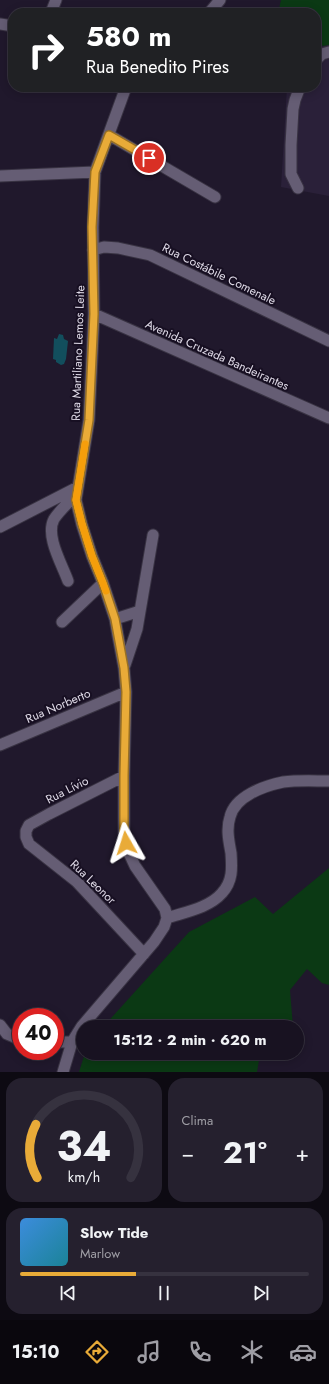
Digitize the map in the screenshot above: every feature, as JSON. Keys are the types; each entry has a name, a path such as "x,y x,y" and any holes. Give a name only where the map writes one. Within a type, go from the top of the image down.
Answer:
{"street":[{"path":"213,8 220,0"},
{"name":"Rua Martiliano Lemos Leite","path":"124,92 95,172 93,205 94,314 89,420 76,500 92,556 115,619 124,668 126,692 124,835 128,851 135,866 165,909 167,918"},
{"path":"298,92 293,110 291,145 291,174 298,188"},
{"path":"109,135 215,197"},
{"path":"0,176 95,172"},
{"name":"Rua Costábile Comenale","path":"93,250 104,247 118,248 150,255 329,341"},
{"name":"Avenida Cruzada Bandeirantes","path":"94,314 329,418"},
{"path":"0,527 78,491"},
{"path":"68,581 51,537 51,529 52,524 59,513 78,491"},
{"name":"Rua Martiliano Lemos Leite","path":"124,668 134,641 153,535"},
{"path":"62,622 103,583"},
{"path":"115,619 140,612"},
{"name":"Rua Norberto","path":"0,745 126,692"},
{"name":"Rua Lívio","path":"26,831 29,825 124,776"},
{"path":"63,1072 72,1042 82,1026 154,942 164,927 167,918 208,904 222,894 229,884 233,871 228,829 230,817 234,807 242,799 258,790 284,782 329,781"},
{"name":"Rua Leonor","path":"26,831 26,837 29,844 77,882 144,954"},
{"path":"0,1025 7,1034 12,1036"},
{"path":"64,1042 72,1042"}],"shaded area":[{"path":"329,0 329,196 281,187 287,92 321,92 321,8"}],"green space":[{"path":"281,0 329,0 329,45 321,45 321,8 279,8"},
{"path":"329,868 329,985 322,983 307,969 290,990 292,1020 109,1020 189,932 255,897 273,914"},
{"path":"83,1060 259,1060 257,1072 79,1072"}],"water":[{"path":"59,334 63,335 64,339 68,341 66,359 64,364 61,365 53,359 54,338 57,339"}],"slow traffic":[{"path":"85,444 76,500 92,556 106,591"}],"route":[{"path":"126,843 124,835 126,692 124,668 115,619 92,556 76,500 89,420 94,314 92,227 95,172 109,135 149,158"}]}
